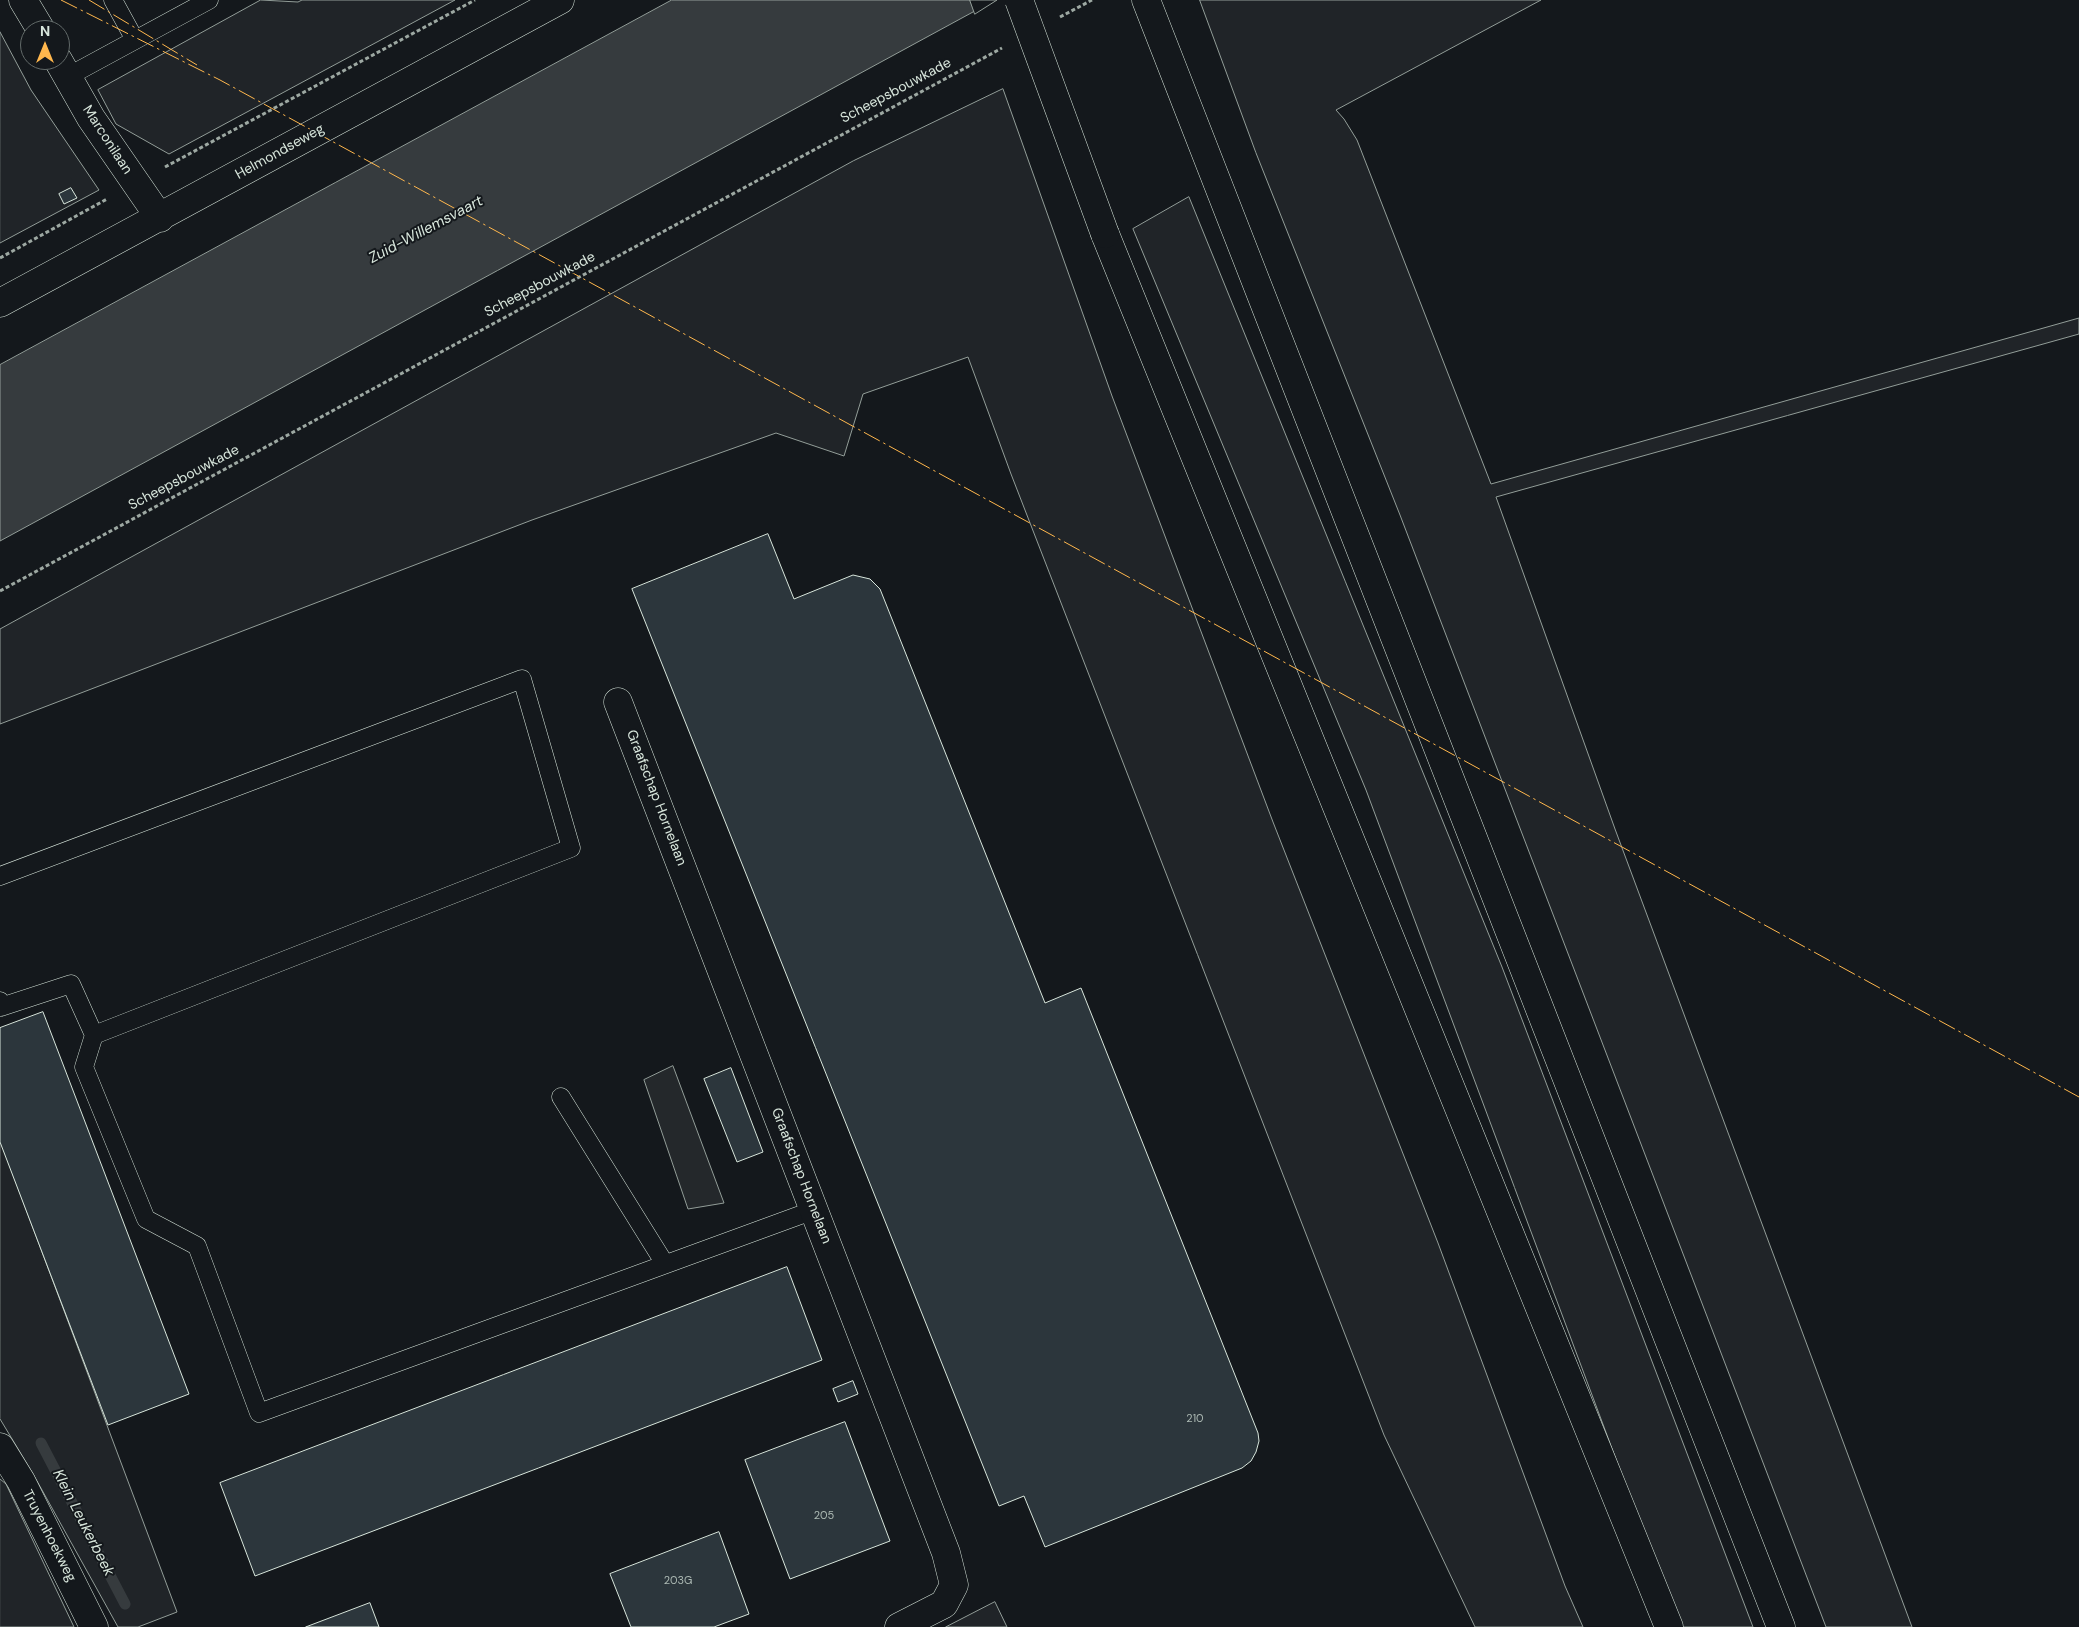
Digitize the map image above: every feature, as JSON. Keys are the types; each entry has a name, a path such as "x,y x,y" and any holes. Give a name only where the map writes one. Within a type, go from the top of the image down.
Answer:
{"main road":[{"path":"23,0 35,20"},
{"name":"Helmondseweg","path":"1,299 160,218 560,0"},
{"path":"1019,0 1105,234 1668,1627"},
{"path":"1146,0 1781,1627"},
{"name":"Marconilaan","path":"64,70 91,118 160,218"},
{"name":"Graafschap Hornelaan","path":"618,702 946,1553 954,1585 944,1604 899,1627"},
{"name":"Truyenhoekweg","path":"0,1447 21,1481 94,1627"}],"lane":[{"path":"113,0 135,40"},
{"path":"70,65 135,40 209,0"},
{"path":"0,876 522,679 571,848 94,1035"},
{"path":"0,1001 1,1006 71,984 94,1035 84,1067 146,1218 197,1246 260,1413 814,1210"},
{"path":"561,1097 665,1264"}],"path":[{"path":"0,258 475,0"},
{"path":"1058,18 1092,0"},
{"name":"Scheepsbouwkade","path":"0,591 1007,45"}],"shaded area":[{"path":"261,0 298,2 302,0 455,0 169,154 116,124 98,90"},
{"path":"1200,0 1541,0 1336,110 1357,140 1491,484 2079,318 2079,334 1496,497 1615,829 1912,1627 1826,1627 1400,515 1256,153"},
{"path":"0,32 31,90 99,190 0,243"},
{"path":"1003,89 1112,396 1273,822 1438,1243 1565,1586 1583,1627 1475,1627 1384,1435 1011,474 968,357 863,394 844,456 776,433 532,520 0,724 0,629 853,161"},
{"path":"1189,197 1502,967 1753,1627 1681,1627 1663,1585 1366,790 1133,229"},
{"path":"673,1066 724,1203 688,1209 644,1080"},
{"path":"0,1140 177,1612 138,1627 118,1627 32,1472 0,1419"},
{"path":"0,1479 6,1484 74,1627 0,1627"},
{"path":"995,1602 1007,1627 946,1627"}],"water":[{"name":"Zuid-Willemsvaart","path":"672,0 995,0 0,541 0,365"}],"pier":[{"path":"970,0 997,0 975,14"}],"building":[{"path":"71,188 77,198 64,204 59,194"},
{"path":"768,534 794,599 853,575 870,579 880,589 1045,1003 1081,988 1258,1433 1259,1441 1256,1452 1251,1461 1242,1468 1045,1547 1024,1496 999,1506 632,589"},
{"path":"43,1012 189,1394 108,1425 0,1142 0,1028"},
{"path":"731,1068 763,1152 737,1162 704,1079"},
{"path":"787,1267 822,1360 255,1576 220,1483"},
{"path":"853,1381 858,1394 838,1402 833,1389"},
{"path":"845,1422 890,1541 790,1579 745,1460"},
{"path":"719,1532 749,1614 714,1627 631,1627 610,1574"},
{"path":"370,1603 379,1627 306,1627"}],"waterway":[{"name":"Klein Leukerbeek","path":"41,1443 125,1604"}],"power":[{"path":"61,0 220,80 2079,1097"},
{"path":"89,0 197,65"}]}
